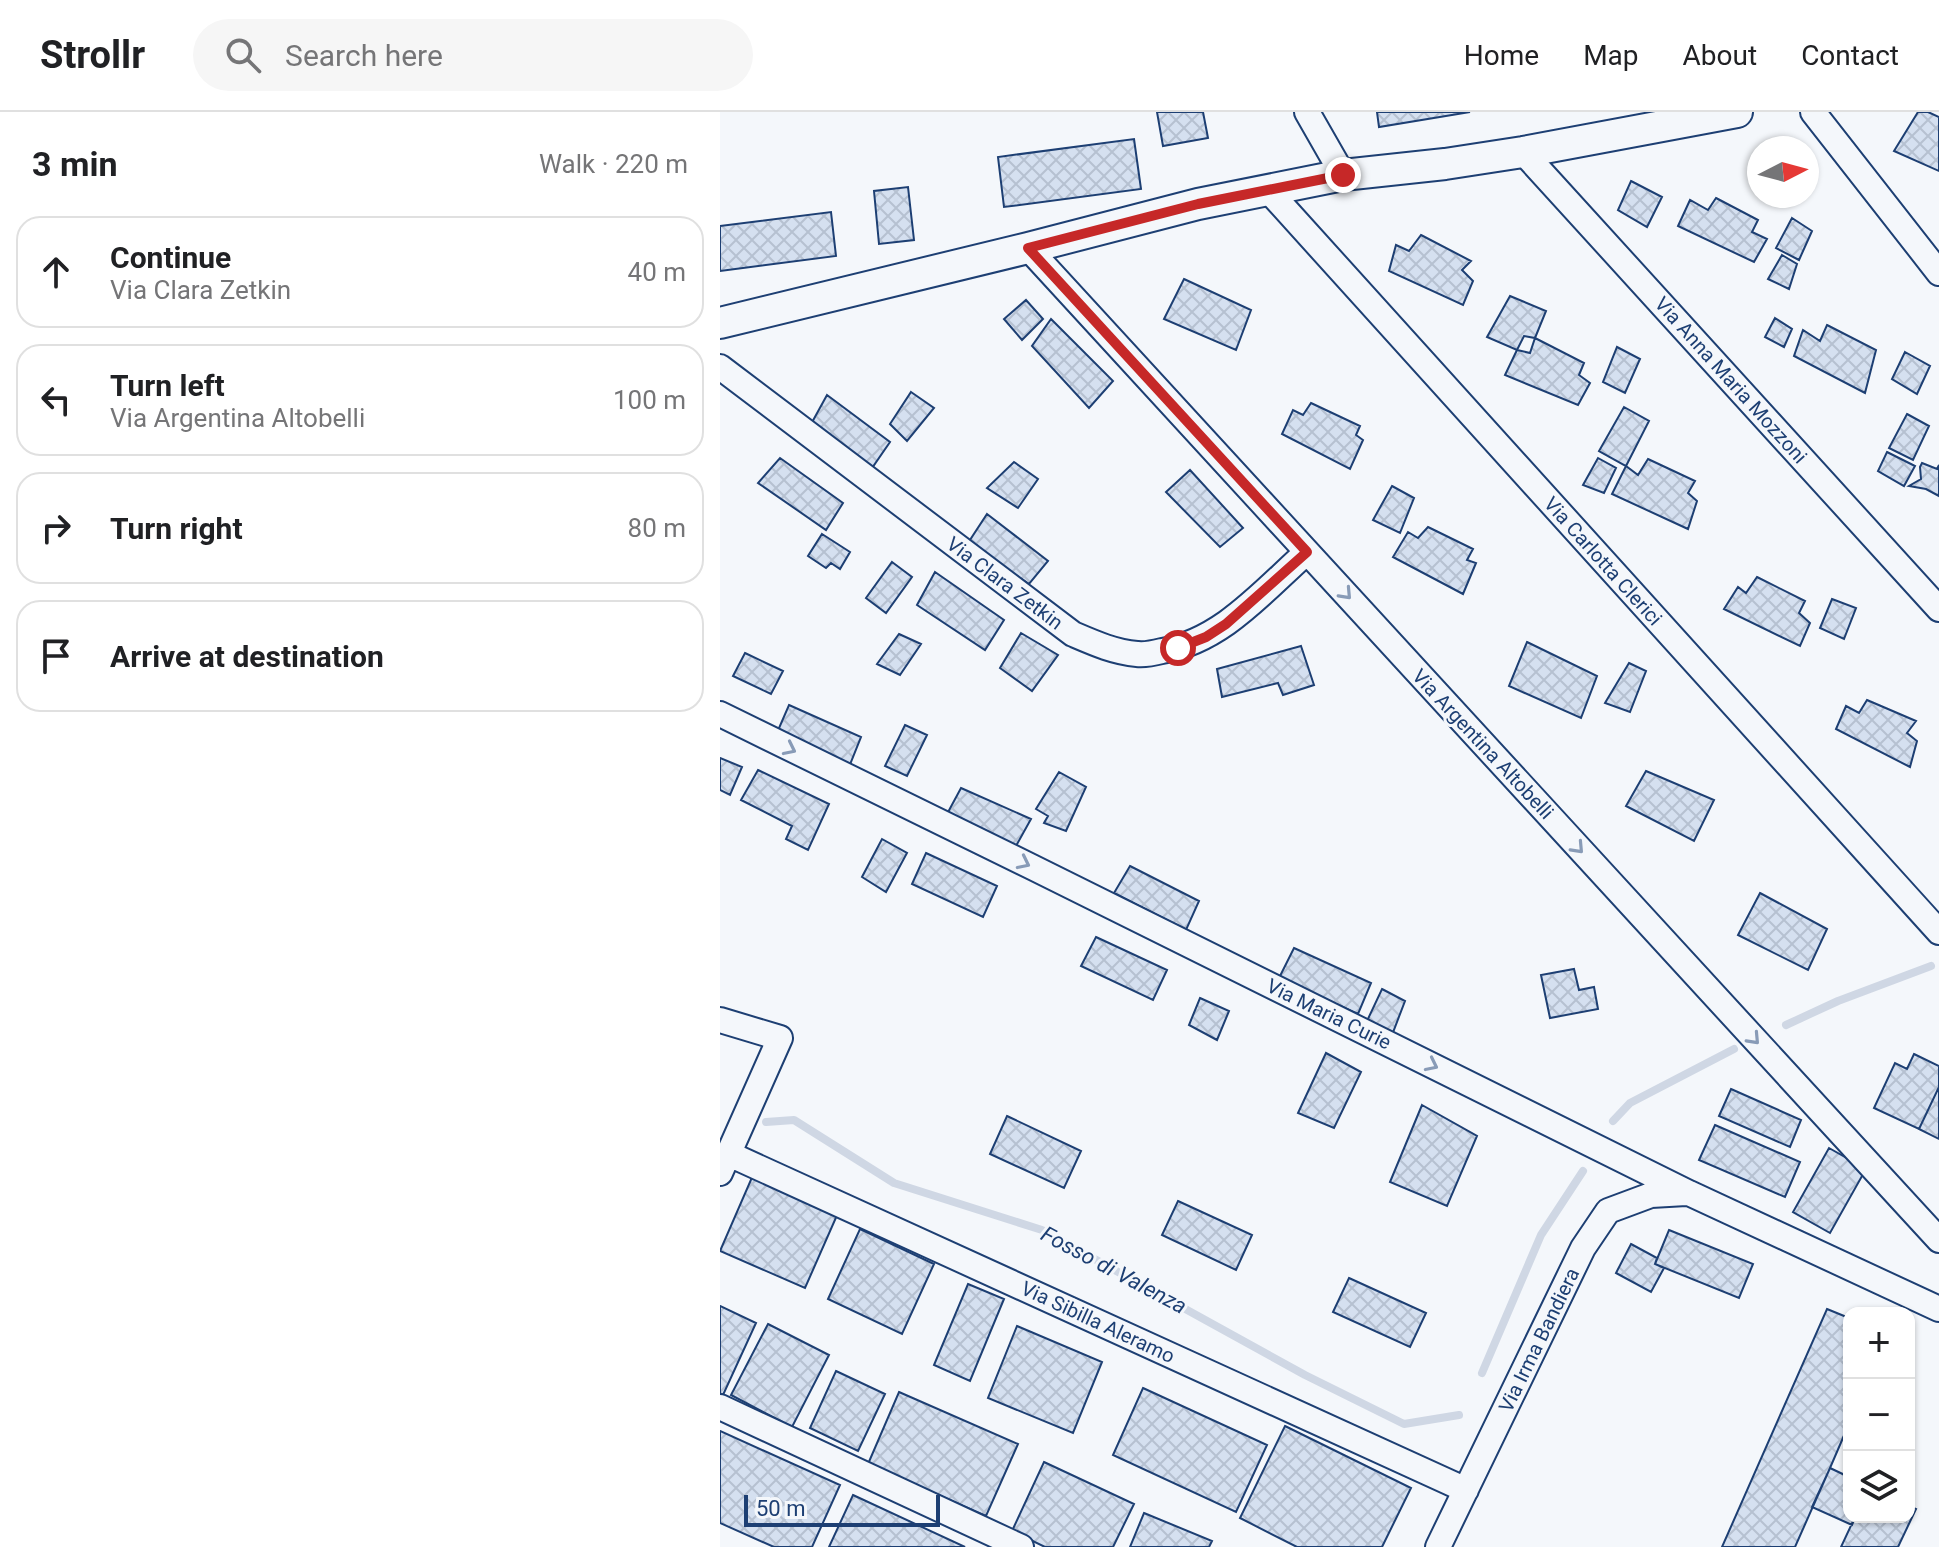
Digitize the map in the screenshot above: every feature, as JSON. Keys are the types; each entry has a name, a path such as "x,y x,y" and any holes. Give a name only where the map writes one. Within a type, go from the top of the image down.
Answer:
{"street":[{"path":"1307,112 1343,175"},
{"path":"721,323 1198,204 1343,175 1523,152 1737,112"},
{"path":"1813,112 1939,273"},
{"name":"Via Anna Maria Mozzoni","path":"1523,152 1939,609"},
{"name":"Via Carlotta Clerici","path":"1268,190 1939,932"},
{"name":"Via Argentina Altobelli","path":"1028,248 1939,1240"},
{"name":"Via Clara Zetkin","path":"720,367 1073,634 1114,651 1141,655 1178,648 1206,637 1226,624 1307,552"},
{"name":"Via Maria Curie","path":"720,714 1689,1193 1939,1309"},
{"name":"Via Sibilla Aleramo","path":"720,1020 780,1038 725,1164 1466,1490"},
{"name":"Via Irma Bandiera","path":"1438,1547 1583,1248 1608,1211 1651,1195 1689,1193"},
{"path":"720,1407 1021,1547"}],"building":[{"path":"1157,112 1203,112 1208,138 1163,146"},
{"path":"1377,112 1470,112 1379,127"},
{"path":"1918,112 1939,117 1939,171 1894,151"},
{"path":"1134,139 1141,189 1004,207 998,157"},
{"path":"1631,181 1662,197 1647,227 1618,210"},
{"path":"908,187 914,240 879,244 874,191"},
{"path":"1716,198 1758,220 1752,232 1767,239 1754,262 1678,226 1690,200 1708,210"},
{"path":"831,212 836,256 720,271 720,226"},
{"path":"1792,218 1812,231 1799,260 1776,248"},
{"path":"1421,235 1471,261 1462,270 1473,281 1463,305 1389,271 1396,245 1409,251"},
{"path":"1782,255 1797,264 1789,289 1768,279"},
{"path":"1184,279 1251,310 1236,350 1164,319"},
{"path":"1510,296 1546,311 1535,338 1524,336 1517,350 1487,337"},
{"path":"1026,300 1043,319 1022,340 1004,319"},
{"path":"1775,318 1792,329 1784,347 1765,337"},
{"path":"1051,319 1113,381 1089,408 1032,346"},
{"path":"1827,325 1876,350 1865,393 1794,356 1803,330 1820,341"},
{"path":"1535,338 1584,363 1579,375 1590,383 1578,405 1505,375 1517,350 1530,353"},
{"path":"1617,347 1640,359 1625,393 1603,382"},
{"path":"1905,352 1930,366 1917,394 1892,379"},
{"path":"911,392 934,408 907,441 890,424"},
{"path":"827,395 890,442 872,468 810,426"},
{"path":"1311,403 1360,426 1356,435 1363,440 1350,469 1282,434 1293,410 1303,415"},
{"path":"1624,407 1649,421 1626,466 1599,451"},
{"path":"1907,414 1929,426 1913,460 1889,448"},
{"path":"1887,452 1915,466 1904,486 1878,471"},
{"path":"780,458 843,503 826,530 758,483"},
{"path":"1598,458 1616,468 1604,493 1583,485"},
{"path":"1648,459 1695,481 1688,493 1697,501 1688,529 1612,494 1626,466 1638,475"},
{"path":"1014,462 1038,479 1018,508 987,488"},
{"path":"1922,463 1937,469 1939,465 1939,496 1926,489 1909,486 1921,479"},
{"path":"1190,470 1243,528 1220,547 1166,492"},
{"path":"1392,486 1414,498 1400,533 1373,520"},
{"path":"987,514 1048,561 1029,584 968,543"},
{"path":"1428,527 1473,549 1467,560 1476,563 1463,594 1393,557 1408,532 1418,538"},
{"path":"822,534 850,552 840,569 831,563 826,568 808,556"},
{"path":"892,562 912,577 886,613 866,598"},
{"path":"935,572 1004,620 985,650 917,605"},
{"path":"1757,577 1805,601 1799,613 1810,623 1800,646 1724,609 1738,587 1746,593"},
{"path":"1832,599 1856,608 1844,639 1820,628"},
{"path":"1021,633 1058,655 1032,691 1000,668"},
{"path":"899,634 921,644 900,675 877,664"},
{"path":"1527,642 1597,676 1581,718 1509,686"},
{"path":"1301,646 1314,685 1283,695 1278,683 1222,697 1217,669"},
{"path":"745,653 783,671 771,694 733,676"},
{"path":"1629,663 1646,671 1630,712 1605,703"},
{"path":"1867,700 1916,721 1907,733 1917,741 1910,767 1836,729 1846,706 1859,713"},
{"path":"789,705 861,737 849,767 776,735"},
{"path":"905,725 927,735 907,776 885,766"},
{"path":"720,758 742,767 730,795 720,790"},
{"path":"758,770 829,804 808,850 786,839 792,826 741,800"},
{"path":"1646,771 1714,800 1694,841 1626,806"},
{"path":"1059,772 1086,787 1066,831 1044,823 1048,816 1036,809"},
{"path":"961,788 1031,819 1016,846 947,814"},
{"path":"882,839 907,853 886,892 862,877"},
{"path":"926,853 997,886 983,917 912,884"},
{"path":"1130,866 1199,901 1186,930 1114,893"},
{"path":"1760,893 1827,929 1808,970 1738,935"},
{"path":"1096,937 1167,970 1153,1000 1081,966"},
{"path":"1294,948 1371,983 1358,1014 1279,978"},
{"path":"1574,969 1579,990 1594,987 1598,1009 1550,1018 1541,975"},
{"path":"1382,989 1405,1001 1392,1035 1367,1021"},
{"path":"1200,998 1229,1011 1217,1040 1189,1025"},
{"path":"1326,1053 1361,1072 1334,1128 1298,1113"},
{"path":"1914,1054 1939,1066 1939,1087 1919,1129 1874,1108 1895,1063 1907,1069"},
{"path":"1939,1087 1939,1139 1919,1129"},
{"path":"1731,1089 1801,1120 1790,1147 1719,1116"},
{"path":"1422,1105 1477,1136 1447,1206 1390,1182"},
{"path":"1007,1116 1081,1151 1064,1188 990,1154"},
{"path":"1715,1125 1800,1162 1785,1197 1699,1160"},
{"path":"1829,1148 1866,1169 1830,1233 1793,1212"},
{"path":"753,1175 838,1213 805,1288 720,1251"},
{"path":"1178,1201 1252,1235 1236,1270 1162,1235"},
{"path":"860,1229 934,1264 902,1334 828,1299"},
{"path":"1669,1230 1753,1264 1739,1298 1655,1264"},
{"path":"1631,1244 1657,1258 1655,1264 1664,1268 1651,1292 1616,1273"},
{"path":"1349,1278 1426,1313 1410,1347 1333,1312"},
{"path":"968,1284 1004,1299 970,1381 934,1365"},
{"path":"720,1306 756,1323 723,1395 720,1394"},
{"path":"1827,1309 1843,1316 1843,1438 1795,1547 1722,1547"},
{"path":"768,1324 829,1355 792,1427 731,1395"},
{"path":"1017,1326 1102,1362 1073,1433 988,1398"},
{"path":"836,1371 885,1394 858,1451 810,1428"},
{"path":"1143,1388 1267,1445 1236,1512 1113,1455"},
{"path":"899,1392 1018,1444 986,1516 868,1464"},
{"path":"1285,1426 1411,1488 1382,1547 1297,1547 1240,1518"},
{"path":"720,1431 840,1485 812,1547 774,1547 720,1523"},
{"path":"1044,1462 1134,1504 1113,1547 1045,1547 1012,1531"},
{"path":"1830,1468 1843,1474 1843,1521 1812,1507"},
{"path":"853,1495 965,1547 829,1547"},
{"path":"1144,1513 1212,1541 1209,1547 1130,1547"},
{"path":"1852,1523 1909,1523 1898,1547 1841,1547"}],"waterway":[{"name":"Fosso di Valenza","path":"1786,1025 1838,1001 1931,966"},
{"name":"Fosso di Valenza","path":"1613,1121 1630,1103 1734,1049"},
{"name":"Fosso di Valenza","path":"766,1122 794,1120 894,1183 1042,1230 1305,1375 1404,1424 1459,1415"},
{"name":"Fosso di Valenza","path":"1482,1373 1541,1235 1583,1171"}],"route":[{"path":"1178,648 1206,637 1226,624 1307,552 1028,248 1198,204 1343,175"}]}
